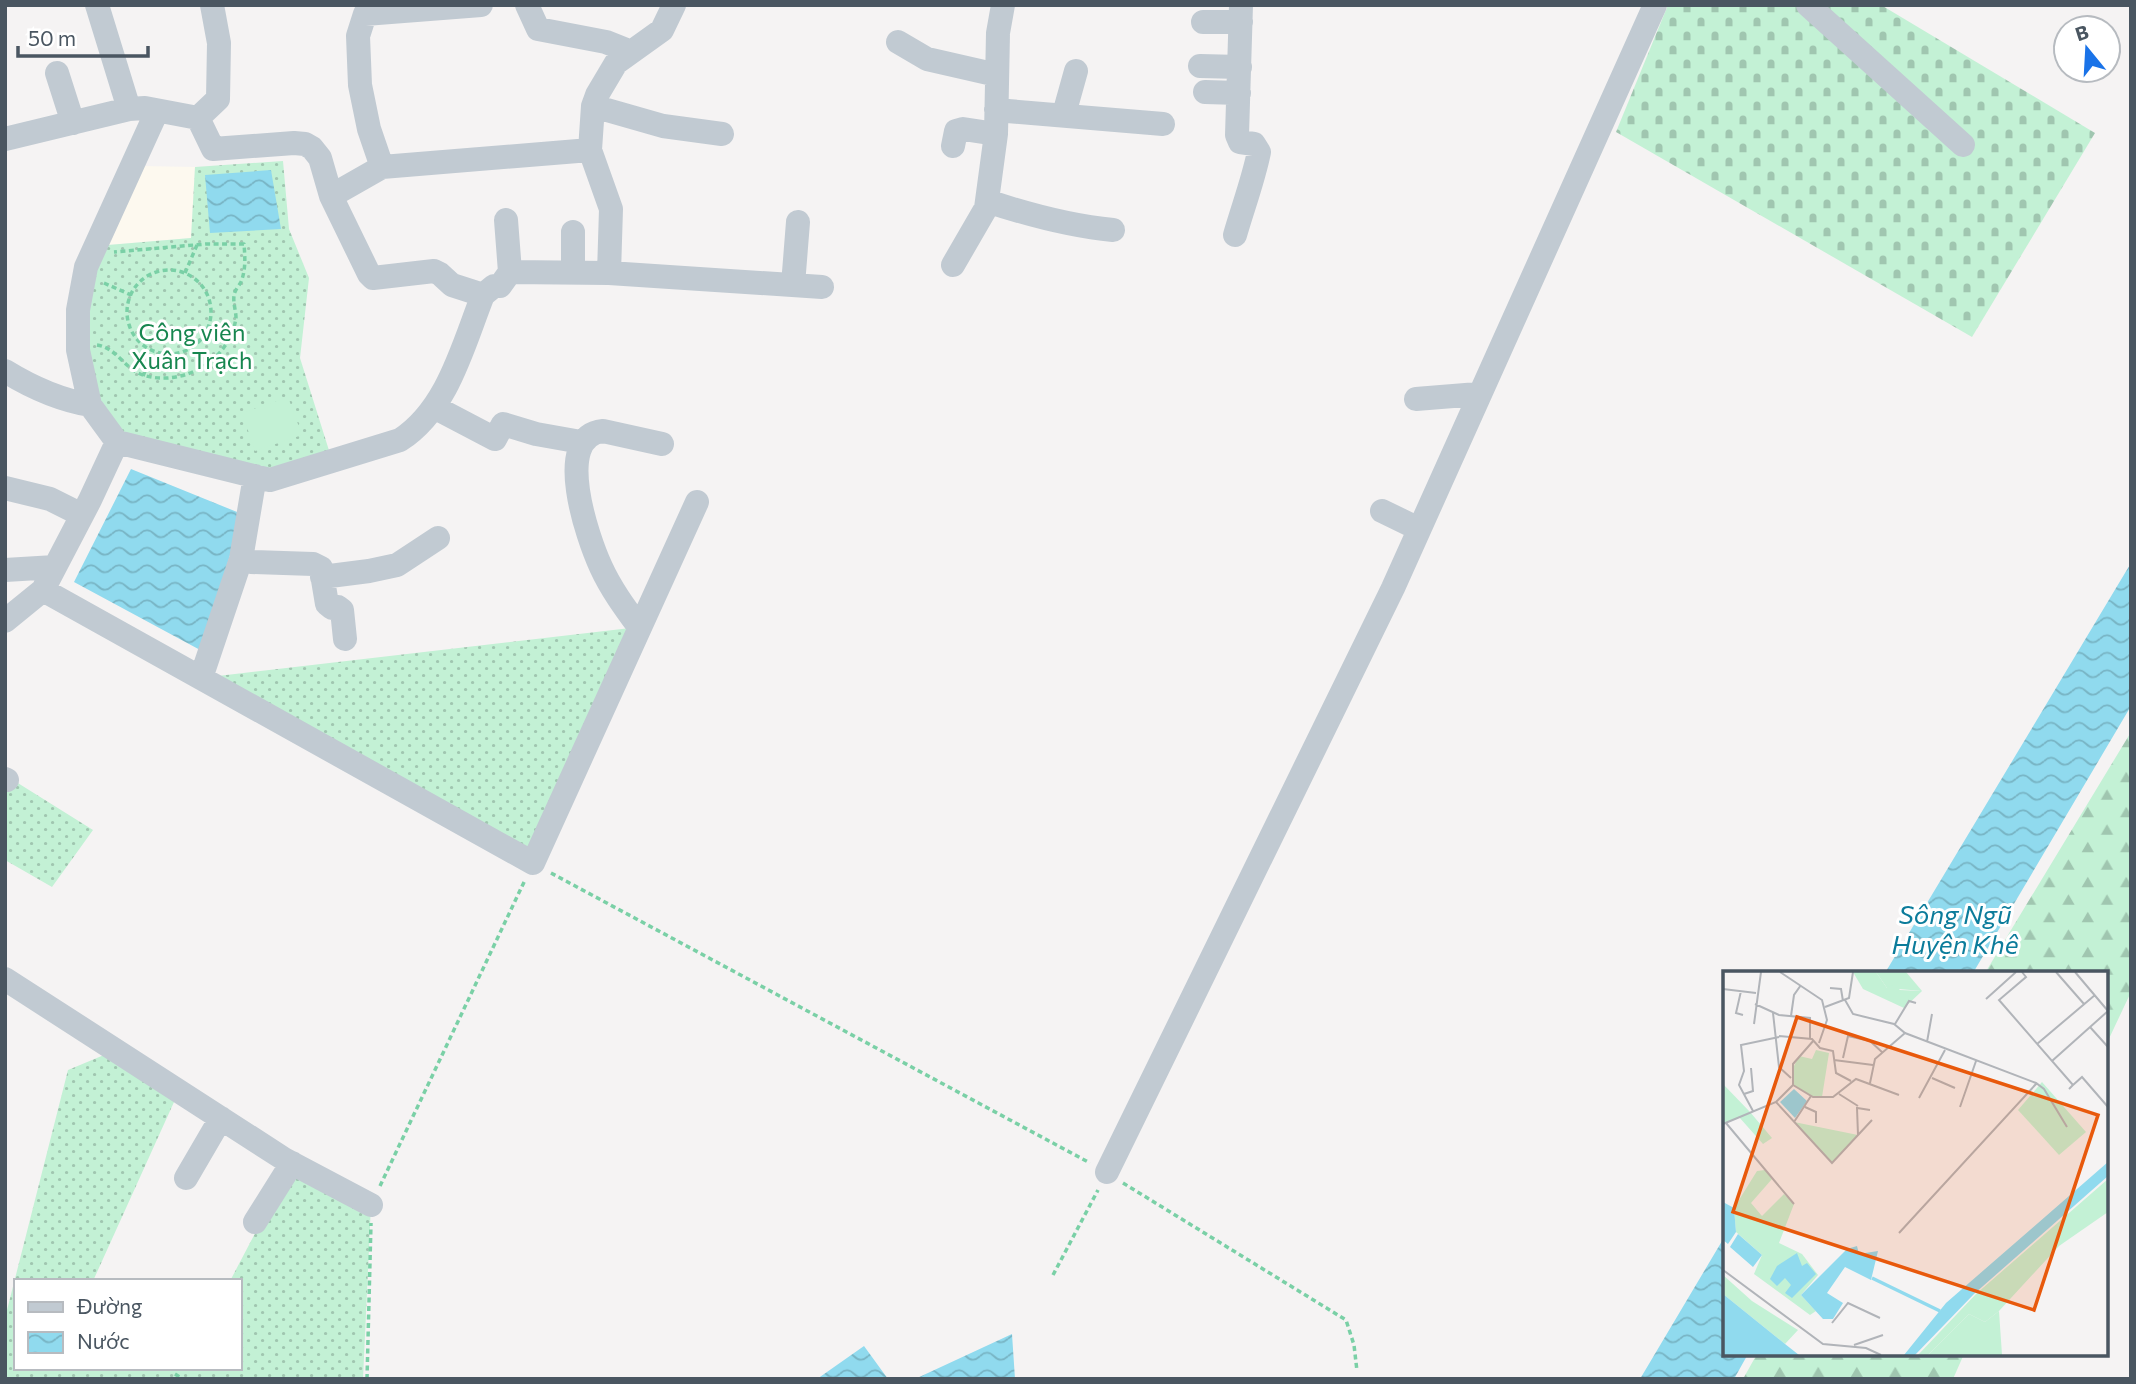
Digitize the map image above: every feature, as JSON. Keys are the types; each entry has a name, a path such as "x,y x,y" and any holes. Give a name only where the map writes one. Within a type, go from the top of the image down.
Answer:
{"street":[{"path":"97,5 129,109"},
{"path":"198,118 218,99 219,43 212,5"},
{"path":"382,167 369,129 360,85 358,36 365,14 481,5"},
{"path":"527,5 538,29 606,42 631,52"},
{"path":"608,273 611,209 590,150 593,106 611,70 662,30 674,5"},
{"path":"953,265 986,208 996,122 998,33 1003,5"},
{"path":"1107,1172 1393,588 1655,5"},
{"path":"1808,5 1963,145"},
{"path":"1203,22 1241,14 1238,140 1254,144 1259,152 1253,183 1244,202 1235,235"},
{"path":"898,42 927,59 997,75"},
{"path":"1200,66 1240,67"},
{"path":"1064,114 1076,71"},
{"path":"57,73 73,123"},
{"path":"1205,92 1239,93"},
{"path":"593,106 663,126 722,134"},
{"path":"5,139 129,109 198,118"},
{"path":"157,111 89,264 78,310 78,350 90,405 117,442 270,480 400,440 414,431 434,407 449,379 484,295 494,286 500,286 510,272 506,220"},
{"path":"953,146 956,131 996,122 1064,114 1163,124"},
{"path":"198,118 213,149 294,143 313,148 320,158 331,196 373,278 434,271 452,285 484,295"},
{"path":"331,196 382,167 590,150"},
{"path":"987,201 1039,218 1113,230"},
{"path":"793,285 799,222"},
{"path":"573,232 573,272"},
{"path":"510,272 608,273 822,286"},
{"path":"5,371 71,402 90,405"},
{"path":"1416,399 1478,394"},
{"path":"434,407 495,439 502,424 536,434 581,442"},
{"path":"639,627 618,598 600,565 586,525 577,484 576,459 581,442 595,432 603,431 662,444"},
{"path":"5,621 43,590 117,442"},
{"path":"201,678 241,559 254,476"},
{"path":"5,488 51,499 82,515"},
{"path":"43,590 533,863 697,502"},
{"path":"1382,511 1419,529"},
{"path":"323,577 397,565 438,538"},
{"path":"241,559 251,562 313,564 321,568 327,604 342,610 345,639"},
{"path":"5,570 55,567"},
{"path":"5,979 292,1163 371,1205"},
{"path":"186,1178 221,1118"},
{"path":"255,1222 292,1163"}],"path":[{"path":"78,350 98,344 111,348 130,368 143,376 163,379 194,372 214,359 231,336 236,316 234,294 245,267 244,244 197,245 89,264"},
{"path":"185,273 197,245"},
{"path":"89,264 131,295"},
{"path":"171,270 185,273 197,281 206,292 211,305 208,326 198,343 186,351 173,354 153,351 136,339 129,327 127,314 131,295 145,278 157,272 171,270"},
{"path":"208,326 231,336"},
{"path":"143,376 153,351"},
{"path":"367,1379 371,1205 533,863 1107,1172 1346,1320 1354,1345 1357,1371"},
{"path":"1053,1275 1107,1172"},
{"path":"175,1374 183,1379"}],"shaded area":[{"path":"141,166 195,167 191,238 96,246"}],"green space":[{"path":"1668,5 1881,5 2095,133 1972,337 1616,132"},
{"name":"Công viên Xuân Trạch","path":"283,161 289,229 309,278 300,358 332,460 270,480 117,442 78,350 96,246 191,238 195,167"},
{"path":"288,397 302,435 255,451 242,413"},
{"path":"639,627 533,863 201,678"},
{"path":"2131,732 2131,992 2108,1041 2108,971 1986,971"},
{"path":"5,775 93,830 52,887 5,860"},
{"path":"116,1050 179,1091 94,1279 15,1279 68,1070"},
{"path":"292,1163 371,1205 363,1379 6,1379 5,1318 14,1283 14,1370 242,1370 242,1279 231,1279"},
{"path":"1756,1356 1963,1356 1953,1379 1743,1379"}],"water":[{"path":"271,170 281,229 210,233 205,175"},
{"path":"131,469 242,514 202,651 74,582"},
{"name":"Sông Ngũ Huyện Khê","path":"2131,563 2131,706 1974,971 1886,971"},
{"path":"1723,1239 1723,1356 1747,1356 1734,1379 1640,1379"},
{"path":"1012,1334 1015,1379 915,1379"},
{"path":"864,1346 888,1379 817,1379"}]}
